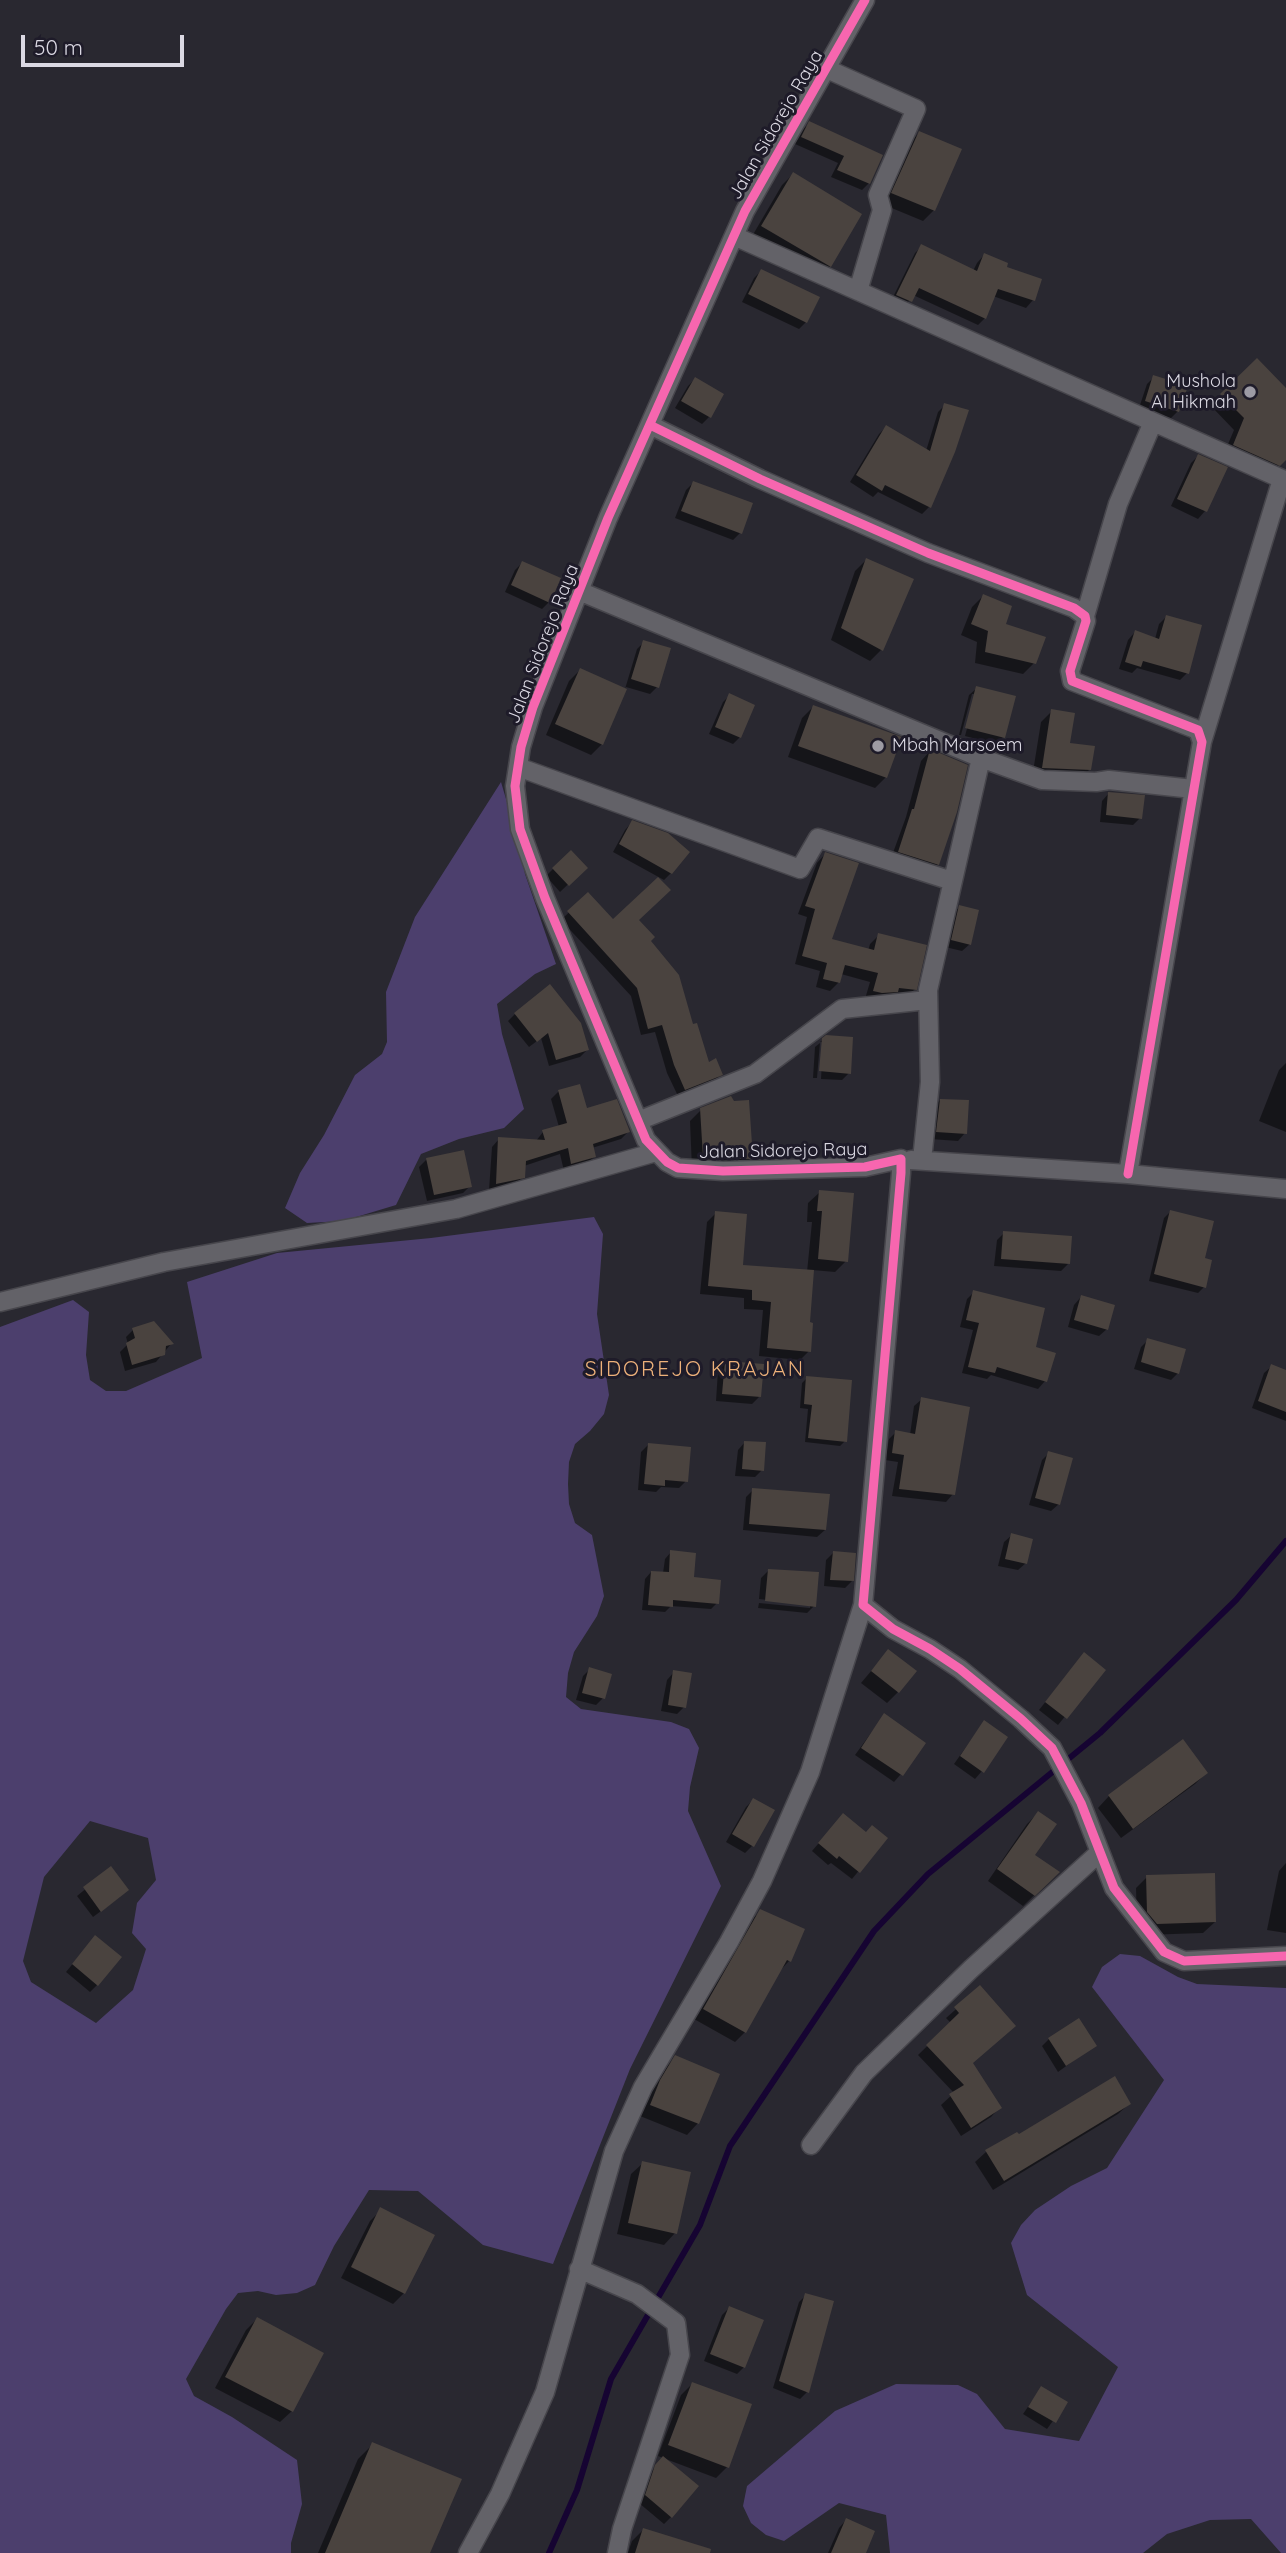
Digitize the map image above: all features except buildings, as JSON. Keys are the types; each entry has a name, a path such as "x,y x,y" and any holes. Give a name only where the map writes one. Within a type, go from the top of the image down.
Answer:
{"street":[{"name":"Jalan Sidorejo Raya","path":"865,0 745,211 579,591 533,707 518,767 515,786 520,829 545,898 646,1140 656,1152 678,1168 723,1171 865,1167 901,1174 922,1160 1128,1174 1286,1189"},
{"path":"827,69 916,108 878,195 881,210 858,291"},
{"path":"734,236 1282,479 1202,742 1128,1174"},
{"path":"1153,422 1118,504 1070,671 1072,681 1198,730 1202,742"},
{"path":"650,425 760,479 928,553 1073,608 1085,615"},
{"path":"579,591 981,758 1042,780 1109,780 1193,789"},
{"path":"922,1160 930,1082 928,990 981,758"},
{"path":"518,767 800,869 818,838 952,881"},
{"path":"638,1121 755,1074 842,1009 929,1000"},
{"path":"0,1302 164,1262 456,1209 656,1152"},
{"path":"468,2553 500,2494 545,2392 561,2344 579,2269 614,2151 643,2087 755,1894 810,1772 863,1605 901,1174"},
{"path":"863,1605 894,1629 960,1669 1052,1748 1081,1803 1114,1888 1157,1945 1173,1957 1184,1961 1286,1956"},
{"path":"811,2145 864,2074 971,1969 1100,1852"},
{"path":"579,2269 637,2294 676,2323 680,2355 622,2529 617,2553"}],"shaded area":[{"path":"501,782 525,874 556,964 535,974 497,1004 502,1034 524,1109 504,1128 459,1139 421,1154 396,1205 343,1221 307,1223 285,1208 300,1173 324,1135 355,1075 382,1054 387,1042 386,992 415,917"},
{"path":"594,1217 603,1234 597,1314 609,1395 604,1414 575,1444 569,1462 568,1484 569,1504 575,1523 592,1535 604,1596 597,1616 574,1652 568,1673 566,1697 581,1709 671,1722 689,1729 699,1748 690,1787 688,1811 721,1886 630,2069 553,2264 483,2245 418,2191 369,2190 334,2246 315,2285 297,2293 238,2293 226,2309 186,2379 194,2396 232,2417 297,2460 302,2504 291,2543 291,2553 0,2553 0,1327 73,1300 89,1312 86,1355 90,1380 106,1391 126,1391 202,1358 187,1282 277,1253 431,1238","holes":["90,1821 148,1838 156,1880 137,1903 132,1933 146,1949 133,1990 96,2023 31,1982 23,1961 44,1877"]},
{"path":"1120,1954 1140,1956 1197,1984 1286,1988 1286,2553 1281,2553 1251,2519 1210,2520 1167,2534 1143,2553 890,2553 886,2515 839,2503 784,2541 766,2535 751,2523 743,2506 747,2486 835,2411 896,2384 958,2385 977,2394 1005,2429 1079,2441 1118,2367 1027,2295 1011,2243 1021,2225 1035,2210 1071,2186 1107,2168 1164,2080 1092,1987 1102,1967"}],"waterway":[{"path":"549,2553 577,2490 611,2379 700,2225 730,2146 874,1931 928,1874 1100,1733 1236,1600 1286,1541"}],"cycle path":[{"path":"865,0 745,211 608,518 533,707 521,747 515,786 520,829 545,898 646,1140 667,1162 678,1168 723,1171 865,1167 901,1159 863,1605 893,1629 960,1669 1052,1748 1081,1803 1114,1888 1164,1952 1184,1961 1286,1956"},
{"path":"650,425 760,479 928,553 1074,608 1085,616 1086,621 1070,671 1072,681 1198,730 1202,742 1128,1174"}],"place":[{"name":"Mushola Al Hikmah","path":"1250,392"},
{"name":"Mbah Marsoem","path":"878,746"}],"district":[{"name":"SIDOREJO KRAJAN","path":"695,1370"}]}
